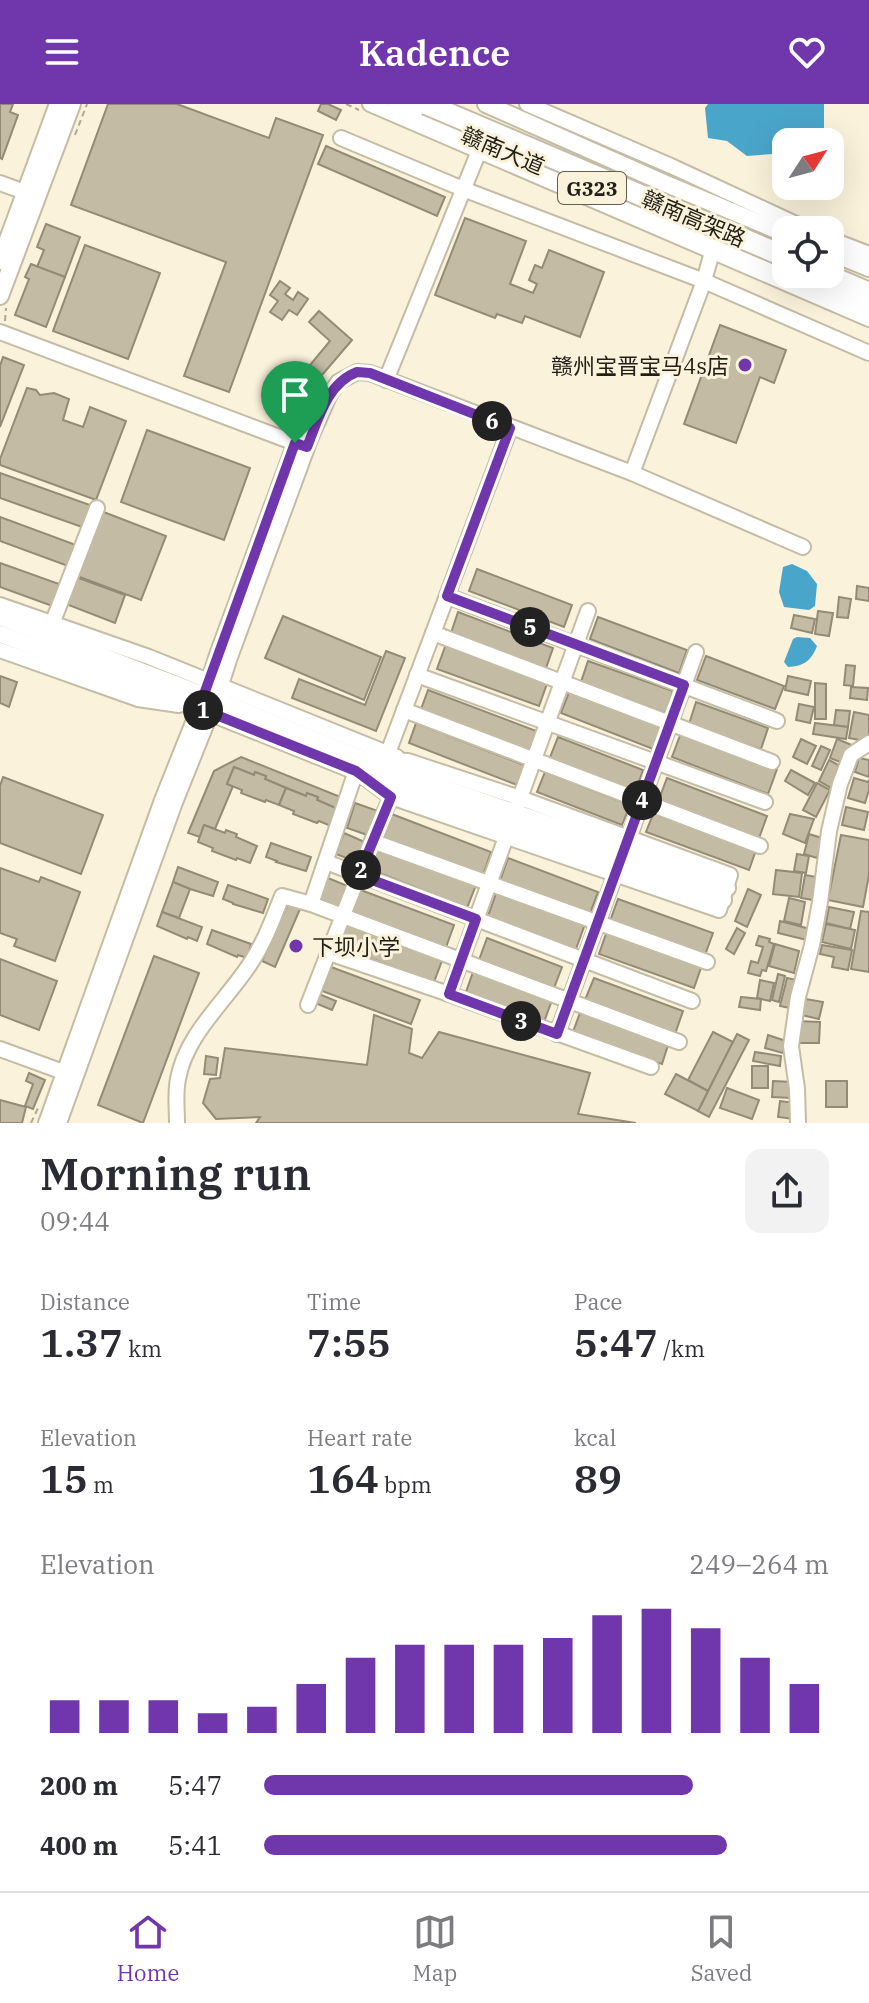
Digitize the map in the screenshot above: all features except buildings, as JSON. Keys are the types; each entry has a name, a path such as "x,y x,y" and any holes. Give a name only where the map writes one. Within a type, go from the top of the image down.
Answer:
{"highway":[{"name":"赣南高架路","path":"426,104 772,262"},
{"name":"赣南高架路","path":"457,104 772,237"},
{"path":"844,268 869,278"},
{"path":"844,282 869,293"}],"main road":[{"path":"2,303 58,104"},
{"path":"0,261 72,104"},
{"name":"赣南大道","path":"397,104 481,147 772,262"},
{"name":"赣南大道","path":"490,105 664,183 772,226"},
{"path":"440,134 481,147"},
{"path":"650,212 664,183"},
{"path":"844,258 869,268"},
{"path":"805,288 810,293"},
{"name":"赣南大道","path":"828,288 869,307"},
{"path":"0,617 210,697 359,765 725,894"},
{"path":"0,634 210,697"},
{"path":"359,765 385,760 513,817"}],"street":[{"path":"370,104 440,134"},
{"path":"527,104 779,216"},
{"path":"341,138 463,189 704,281 869,353"},
{"path":"386,380 481,147 869,319"},
{"path":"0,183 31,195"},
{"path":"844,244 869,254"},
{"path":"632,473 712,252"},
{"path":"3,329 301,445"},
{"path":"59,1123 301,445 338,382 357,372 370,373 632,473 803,547"},
{"path":"385,760 510,428"},
{"path":"52,624 97,508"},
{"path":"447,596 777,721"},
{"path":"0,605 149,657 210,697 385,760 408,761 513,817 725,894"},
{"path":"449,994 588,611"},
{"path":"433,633 772,762"},
{"path":"0,650 138,699 210,697"},
{"path":"557,1034 696,652"},
{"path":"417,675 765,802"},
{"path":"46,1123 162,800 210,697"},
{"path":"404,710 760,846"},
{"path":"798,1123 791,1046 798,997 820,902 829,831 840,784 851,755 869,743"},
{"path":"311,904 359,765 391,797 513,817"},
{"path":"308,1005 391,797"},
{"path":"372,841 707,962"},
{"path":"326,862 692,1001"},
{"path":"177,1123 177,1080 191,1046 250,964 282,896 344,916 679,1042"},
{"path":"329,953 651,1067"},
{"path":"0,1049 66,1073"}],"path":[{"path":"76,133 87,104"},
{"path":"2,303 3,329"},
{"path":"31,1123 43,1096"}],"water":[{"path":"708,104 824,104 824,128 772,128 772,154 747,156 727,141 708,138 705,108"},
{"path":"792,564 807,571 817,584 815,606 809,610 784,607 779,592 783,567"},
{"path":"810,638 817,646 806,662 788,667 784,662 793,639"}],"place":[{"name":"赣州宝晋宝马4s店","path":"745,365"},
{"name":"下坝小学","path":"296,946"}],"route":[{"path":"357,372 370,373 510,428 447,596 684,685 557,1034 449,994 476,919 359,875 391,797 356,771 199,708 295,443 307,447 338,382 357,372"}]}
